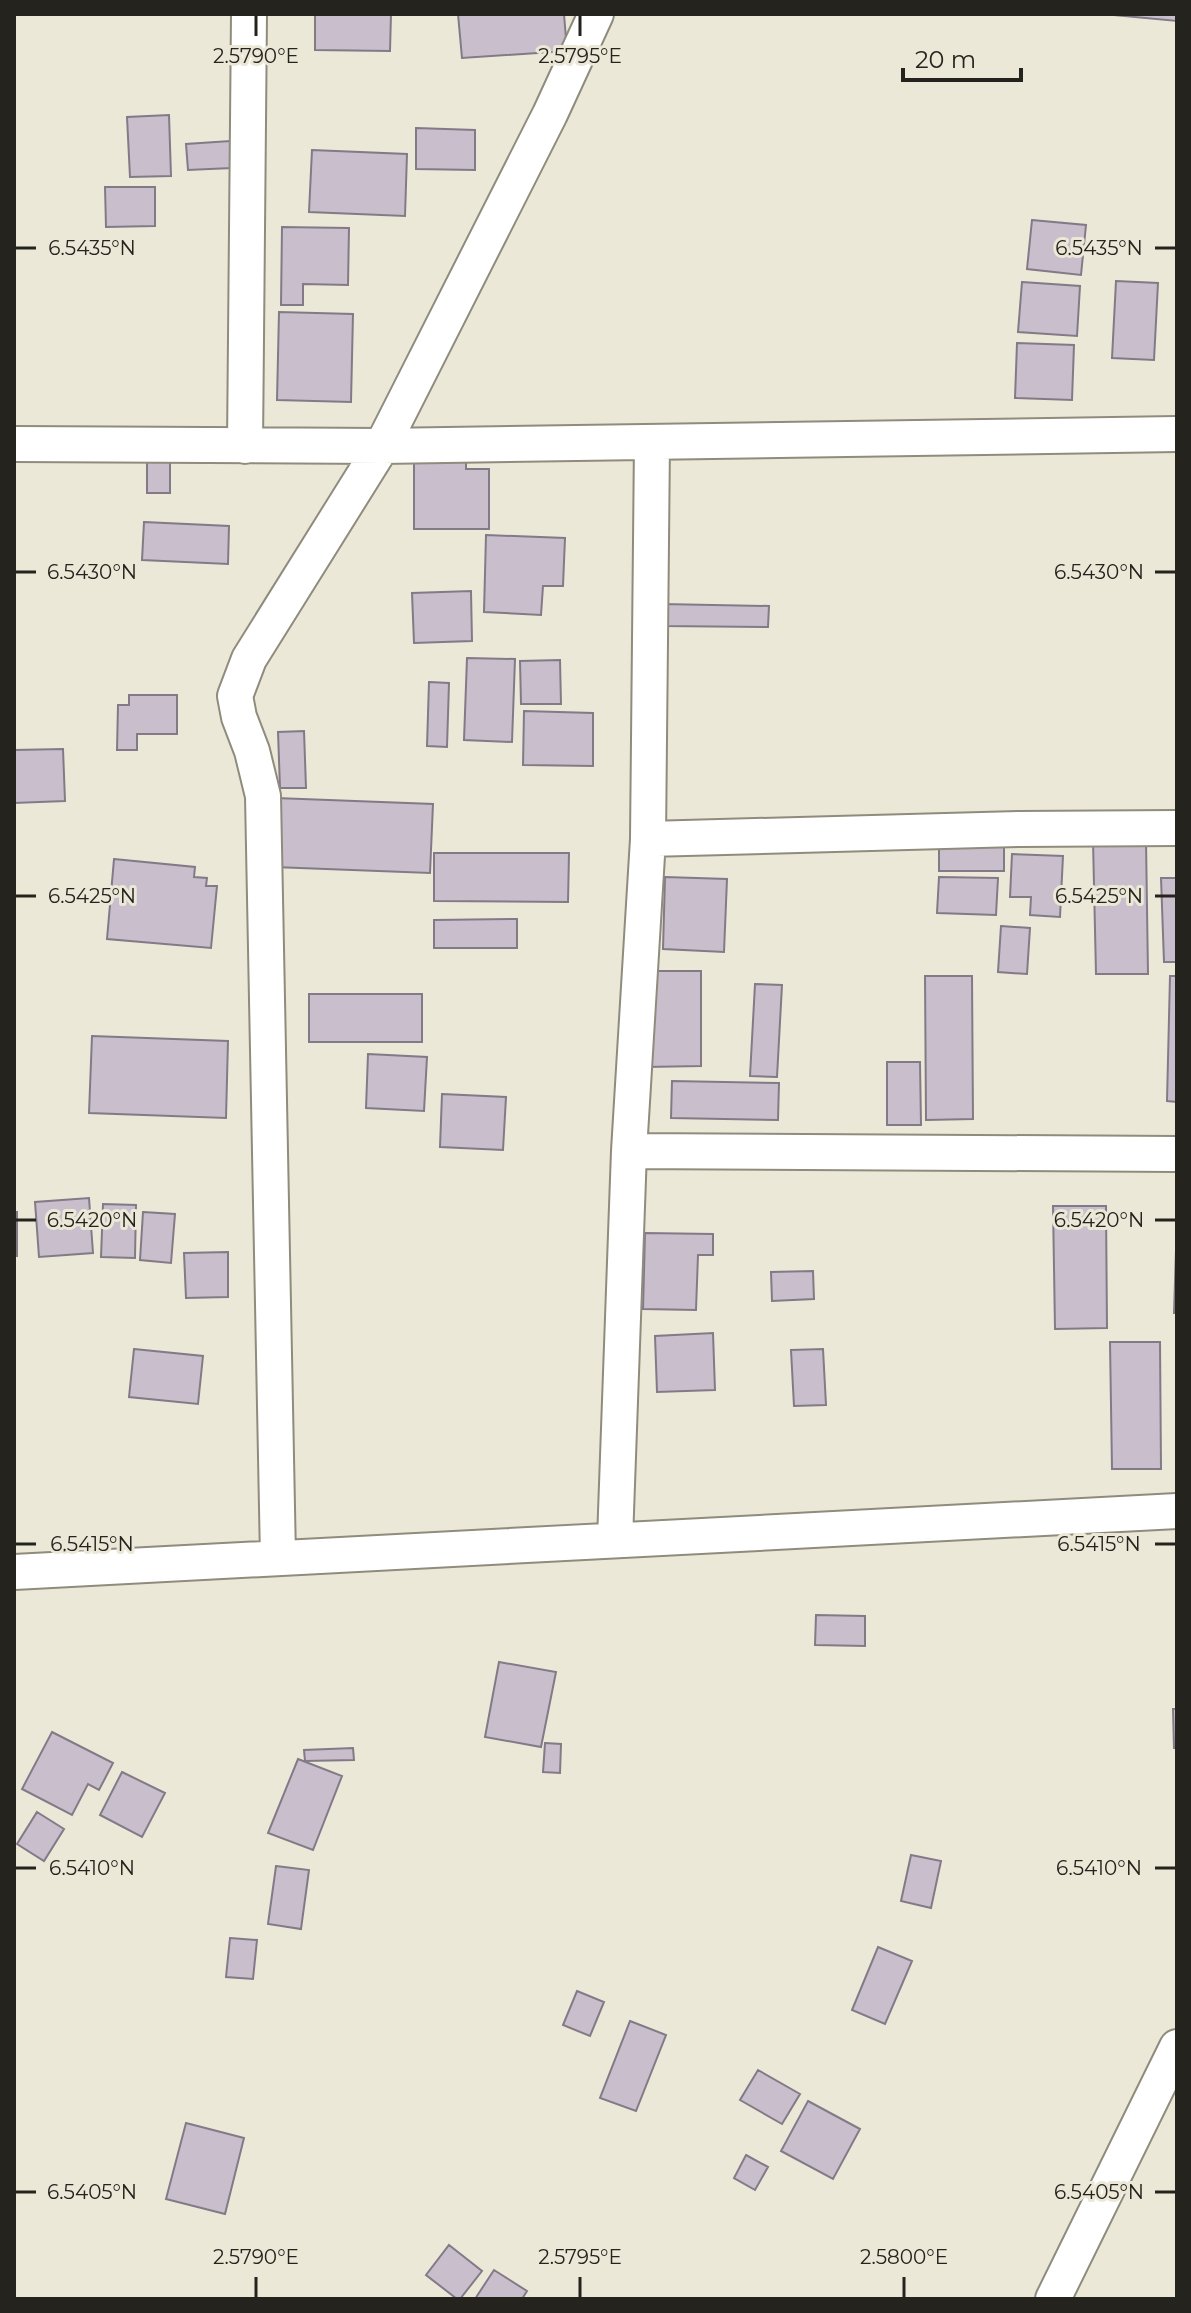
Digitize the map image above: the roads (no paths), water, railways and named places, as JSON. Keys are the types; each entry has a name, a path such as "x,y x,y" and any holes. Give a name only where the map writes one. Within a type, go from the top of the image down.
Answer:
{"street":[{"path":"245,446 249,14"},
{"path":"278,1558 263,796 235,696 249,659 382,446 550,114 596,14"},
{"path":"14,444 382,446 1177,434"},
{"path":"615,1540 629,1151 648,839 652,442"},
{"path":"648,839 1177,828"},
{"path":"629,1151 1177,1154"},
{"path":"14,1572 1177,1511"},
{"path":"1053,2299 1177,2047"}]}
